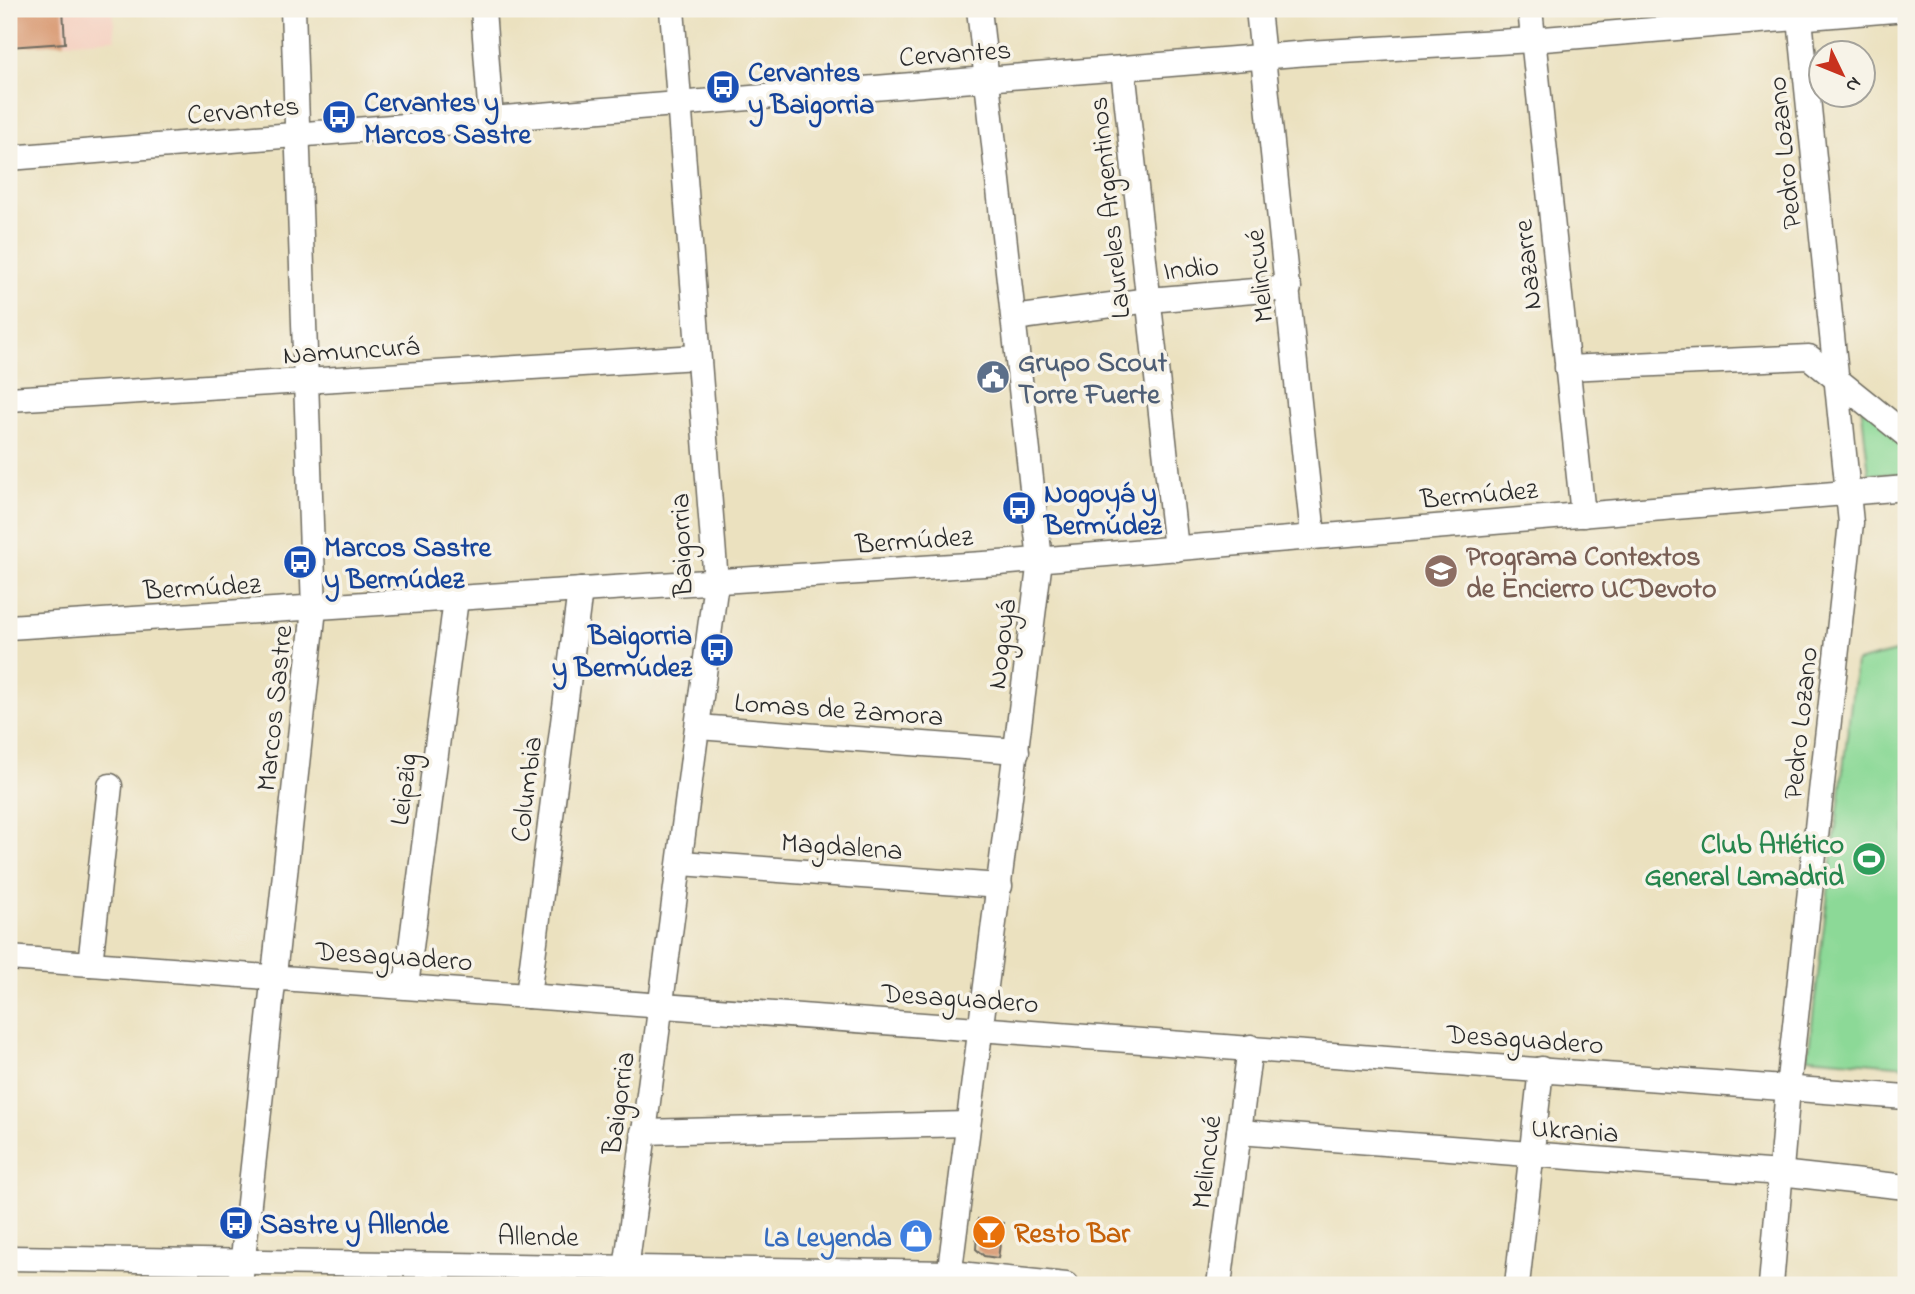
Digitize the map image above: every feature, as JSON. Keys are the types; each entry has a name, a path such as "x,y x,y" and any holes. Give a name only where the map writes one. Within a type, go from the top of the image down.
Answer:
{"street":[{"name":"Marcos Sastre","path":"241,1273 314,609 293,9"},
{"path":"484,9 491,120"},
{"name":"Baigorria","path":"626,1276 716,582 672,9"},
{"name":"Nogoyá","path":"949,1279 1040,560 979,9"},
{"name":"Melincué","path":"1258,9 1313,536"},
{"name":"Nazarre","path":"1530,9 1583,515"},
{"name":"Cervantes","path":"9,158 1264,57 1532,40 1799,14 1906,9"},
{"name":"Pedro Lozano","path":"1771,1285 1788,1088 1851,523 1799,14"},
{"name":"Laureles Argentinos","path":"1123,69 1176,549"},
{"name":"Indio","path":"1014,318 1149,300 1289,288"},
{"name":"Namuncurá","path":"9,399 697,357"},
{"path":"1567,368 1809,357 1906,435"},
{"name":"Bermúdez","path":"9,627 1040,560 1906,488"},
{"name":"Columbia","path":"528,996 580,590"},
{"name":"Leipzig","path":"406,986 456,599"},
{"name":"Lomas de Zamora","path":"698,727 1017,751"},
{"path":"90,964 110,786"},
{"name":"Magdalena","path":"681,863 1000,886"},
{"name":"Desaguadero","path":"9,958 1906,1097"},
{"name":"Melincué","path":"1219,1285 1250,1047"},
{"path":"1517,1285 1541,1069"},
{"path":"643,1132 968,1124"},
{"name":"Ukrania","path":"1239,1132 1780,1173 1906,1187"},
{"name":"Allende","path":"9,1258 241,1273 949,1279 1066,1285"}],"shaded area":[{"path":"9,9 113,9 115,39 9,47"}],"green space":[{"path":"1860,395 1906,441 1906,474 1869,474"},
{"name":"Club Atlético General Lamadrid","path":"1899,651 1906,652 1906,1066 1808,1057 1856,662"}],"building":[{"path":"9,9 63,9 65,43 9,47"},
{"name":"Resto Bar","path":"978,1219 1003,1223 998,1258 984,1256 976,1249"}],"place":[{"name":"Cervantes y Baigorria","path":"723,87"},
{"name":"Cervantes y Marcos Sastre","path":"339,117"},
{"name":"Grupo Scout Torre Fuerte","path":"993,377"},
{"name":"Nogoyá y Bermúdez","path":"1019,508"},
{"name":"Marcos Sastre y Bermúdez","path":"300,562"},
{"name":"Programa Contextos de Encierro UCDevoto","path":"1441,571"},
{"name":"Baigorria y Bermúdez","path":"717,650"},
{"name":"Club Atlético General Lamadrid","path":"1869,859"},
{"name":"Sastre y Allende","path":"236,1223"},
{"name":"Resto Bar","path":"989,1232"},
{"name":"La Leyenda","path":"916,1236"}]}
